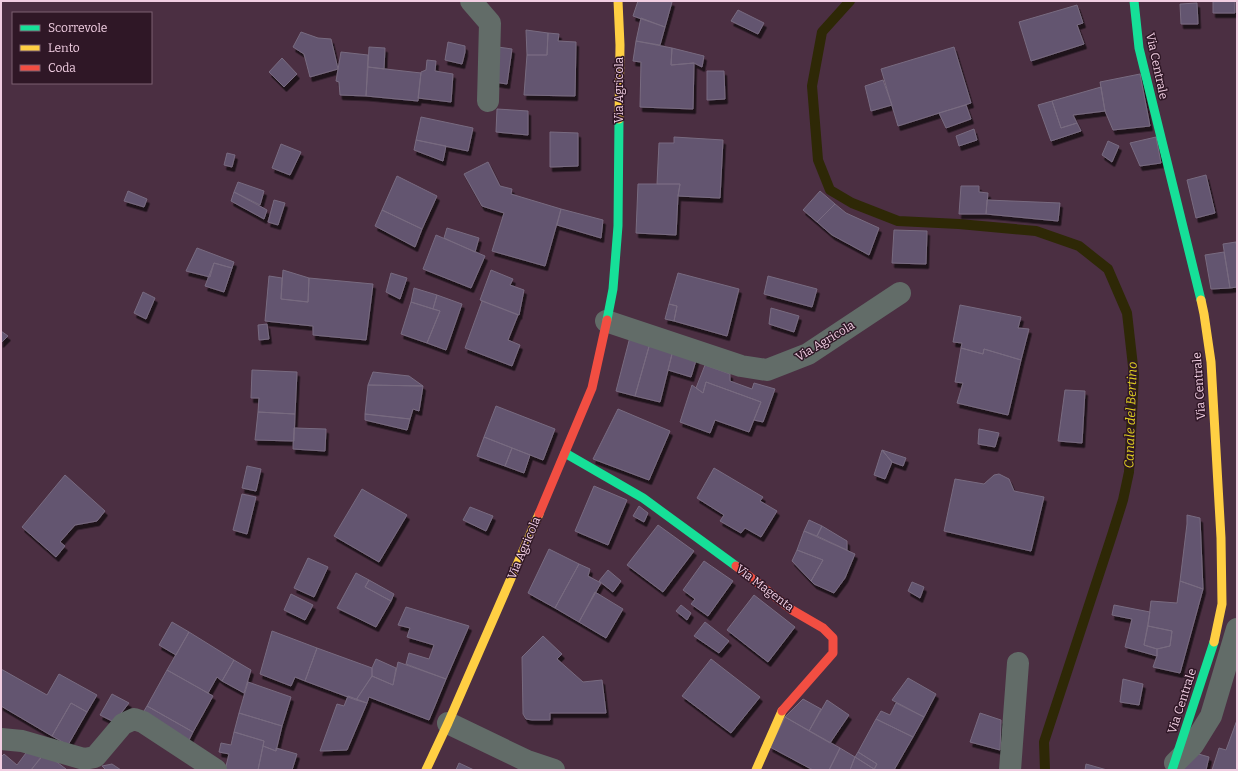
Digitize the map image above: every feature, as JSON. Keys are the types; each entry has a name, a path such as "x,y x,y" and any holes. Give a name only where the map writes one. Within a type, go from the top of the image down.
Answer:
{"street":[{"path":"471,1 490,23 488,101"},
{"name":"Via Agricola","path":"426,770 448,723 592,388 613,289 618,226 620,45 618,1"},
{"name":"Via Centrale","path":"1134,1 1139,48 1204,314 1211,362 1220,523 1222,604 1213,644 1174,766"},
{"name":"Via Agricola","path":"606,321 741,366 767,370 808,354 900,293"},
{"name":"Via Magenta","path":"565,453 643,498 724,557 792,610 823,628 833,638 833,653 781,712 756,770"},
{"path":"1174,766 1193,745 1211,716 1237,629"},
{"path":"1010,770 1018,663"},
{"path":"1,739 22,741 80,765 95,757 123,724 134,719 143,722 216,770"},
{"path":"448,723 527,762 554,770"}],"building":[{"path":"638,1 672,2 665,27 633,16"},
{"path":"1213,1 1235,1 1235,13 1213,13"},
{"path":"1197,3 1198,24 1181,24 1180,4"},
{"path":"1077,5 1083,23 1077,25 1084,44 1031,61 1019,22"},
{"path":"738,10 764,23 758,34 731,21"},
{"path":"641,18 665,27 660,45 636,41"},
{"path":"526,30 548,33 547,55 527,55"},
{"path":"301,32 318,38 331,39 338,69 310,77 304,54 293,47"},
{"path":"548,33 559,34 558,41 576,42 575,96 524,95 527,55 547,55"},
{"path":"636,41 672,48 671,65 694,63 693,109 640,107 641,62 633,61"},
{"path":"448,42 465,46 462,64 445,60"},
{"path":"369,47 385,48 384,69 368,67"},
{"path":"498,47 512,49 507,84 494,82"},
{"path":"954,47 971,103 898,126 881,69"},
{"path":"672,48 704,56 702,67 694,63 671,65"},
{"path":"341,52 368,55 366,96 340,95 339,82 336,81"},
{"path":"282,58 297,74 284,87 269,72"},
{"path":"427,60 436,61 435,71 453,74 451,102 418,98 421,72 426,70"},
{"path":"368,67 421,73 418,101 366,96"},
{"path":"707,71 724,71 725,99 707,100"},
{"path":"1140,74 1150,126 1113,130 1105,111 1100,82"},
{"path":"883,80 892,105 871,111 865,86"},
{"path":"1101,87 1105,111 1073,115 1077,123 1061,128 1052,101"},
{"path":"1052,101 1061,128 1077,123 1081,131 1051,141 1038,105"},
{"path":"966,105 971,119 946,128 939,113"},
{"path":"497,109 528,111 528,135 496,132"},
{"path":"421,117 473,128 468,151 416,140"},
{"path":"974,129 977,140 959,146 956,136"},
{"path":"550,132 578,133 578,166 550,167"},
{"path":"674,137 723,140 720,198 678,196 680,184 657,184 659,143 674,143"},
{"path":"1156,137 1161,163 1140,166 1130,143"},
{"path":"416,140 446,146 443,161 414,150"},
{"path":"1108,141 1119,146 1112,162 1102,155"},
{"path":"281,144 301,152 290,175 272,168"},
{"path":"227,153 235,155 232,167 224,165"},
{"path":"488,162 500,186 512,189 511,194 561,209 545,266 492,251 504,213 482,206 464,174"},
{"path":"1206,175 1215,213 1196,218 1187,180"},
{"path":"397,176 437,196 422,229 382,210"},
{"path":"238,182 264,191 260,205 234,192"},
{"path":"638,184 680,184 676,235 636,233"},
{"path":"961,186 979,186 979,192 988,193 986,214 959,214"},
{"path":"128,191 147,199 144,207 124,201"},
{"path":"820,191 835,204 817,222 803,210"},
{"path":"234,192 267,210 264,219 231,201"},
{"path":"274,200 285,203 278,225 268,222"},
{"path":"987,200 1060,203 1058,221 986,214"},
{"path":"835,204 846,213 879,228 869,255 832,235 817,222"},
{"path":"561,209 603,220 601,238 557,225"},
{"path":"382,210 422,229 415,247 375,226"},
{"path":"447,228 479,238 475,252 444,238"},
{"path":"894,230 927,231 926,264 892,263"},
{"path":"436,235 485,256 471,288 423,269"},
{"path":"1236,242 1237,287 1230,288 1223,244"},
{"path":"197,248 234,262 232,268 214,263 210,277 186,271"},
{"path":"1224,252 1230,288 1211,289 1205,255"},
{"path":"214,263 232,268 224,292 205,286"},
{"path":"283,270 309,278 308,302 281,299"},
{"path":"491,270 513,279 510,285 524,290 519,315 480,300"},
{"path":"391,273 407,278 400,299 386,292"},
{"path":"678,273 739,289 727,336 674,321 677,306 669,304"},
{"path":"269,276 282,278 281,299 308,302 309,278 373,284 366,340 313,335 313,326 265,321"},
{"path":"768,276 817,289 812,307 764,294"},
{"path":"414,288 437,295 433,309 411,302"},
{"path":"143,292 155,298 146,319 134,313"},
{"path":"437,295 462,304 446,350 427,343 440,311 433,309"},
{"path":"482,301 518,315 508,340 520,345 512,366 465,348"},
{"path":"411,302 440,311 427,343 401,334"},
{"path":"669,304 677,306 674,321 665,319"},
{"path":"960,305 1021,317 1018,328 1029,329 1021,360 984,349 983,354 961,348 962,343 953,342"},
{"path":"771,308 799,316 794,332 769,324"},
{"path":"267,324 269,339 259,340 258,325"},
{"path":"1,331 8,336 1,343"},
{"path":"630,337 650,343 635,396 616,391"},
{"path":"650,343 673,350 660,402 635,396"},
{"path":"961,348 983,354 984,349 1021,360 1008,415 957,403 963,383 955,382"},
{"path":"673,350 697,357 691,377 668,370"},
{"path":"705,365 730,374 730,381 752,389 754,383 775,389 763,422 754,420 761,402 706,382 703,393 696,388"},
{"path":"252,370 297,372 295,414 258,412 259,398 251,398"},
{"path":"373,372 409,376 423,386 368,385"},
{"path":"706,382 761,402 749,432 715,420 710,433 680,422 692,385 703,393"},
{"path":"368,385 423,386 419,411 413,409 410,419 365,414"},
{"path":"1065,390 1085,391 1082,443 1058,441"},
{"path":"496,406 555,429 543,460 484,437"},
{"path":"618,409 670,431 649,480 593,459"},
{"path":"258,412 295,414 294,441 255,440"},
{"path":"365,414 410,419 407,430 365,420"},
{"path":"294,428 326,429 325,451 293,449"},
{"path":"979,429 999,433 995,447 978,444"},
{"path":"484,437 512,448 505,466 477,456"},
{"path":"512,448 530,455 524,473 505,466"},
{"path":"882,450 892,462 885,479 874,475"},
{"path":"882,450 906,458 903,466 892,462"},
{"path":"247,466 261,469 256,491 242,488"},
{"path":"714,468 763,497 760,501 777,511 761,537 745,528 741,533 720,521 724,515 697,498"},
{"path":"999,474 1009,479 1014,491 1044,497 1031,551 944,531 955,479 984,484 994,475"},
{"path":"65,475 105,511 97,521 75,525 60,542 65,546 56,557 22,527"},
{"path":"594,486 627,500 608,545 575,531"},
{"path":"362,489 407,515 379,562 334,536"},
{"path":"242,494 256,497 247,534 233,530"},
{"path":"639,506 648,513 644,522 633,516"},
{"path":"470,507 493,516 486,531 463,520"},
{"path":"1187,515 1200,518 1203,589 1180,581"},
{"path":"809,520 822,526 817,536 804,531"},
{"path":"658,525 694,551 663,592 627,565"},
{"path":"822,526 847,541 847,550 817,536"},
{"path":"804,531 855,554 845,578 834,593 814,584 811,581 823,560 797,550"},
{"path":"549,549 579,564 555,608 528,593"},
{"path":"797,550 823,560 811,581 792,561"},
{"path":"308,558 328,567 314,597 294,588"},
{"path":"704,561 733,581 708,616 691,604 695,599 683,590"},
{"path":"579,564 590,569 588,576 601,583 579,622 555,608"},
{"path":"608,570 621,581 613,592 599,581"},
{"path":"356,573 369,580 365,587 391,601 376,627 337,608"},
{"path":"369,580 394,594 391,601 365,587"},
{"path":"1180,581 1203,589 1180,673 1153,667 1157,656 1157,649 1170,646 1172,631 1148,626 1151,601 1177,603"},
{"path":"912,582 924,587 920,598 908,591"},
{"path":"595,592 623,609 606,638 579,622"},
{"path":"291,594 313,605 305,620 284,610"},
{"path":"754,595 795,627 768,662 727,630"},
{"path":"681,605 691,613 687,620 676,611"},
{"path":"1114,605 1150,612 1144,645 1157,649 1157,656 1125,647 1132,619 1112,615"},
{"path":"406,607 469,626 446,679 406,664 409,653 429,659 434,645 407,637 410,628 398,625"},
{"path":"172,622 189,632 176,655 159,645"},
{"path":"705,622 729,641 719,653 694,636"},
{"path":"1148,626 1172,631 1170,646 1157,649 1144,645"},
{"path":"272,631 317,648 305,681 295,677 291,686 260,674"},
{"path":"189,632 234,660 222,681 217,677 208,693 167,670"},
{"path":"543,636 562,654 557,659 583,682 602,680 606,713 550,713 550,720 526,719 523,714 522,657"},
{"path":"317,648 372,668 372,676 356,700 305,681"},
{"path":"376,659 396,668 393,685 372,676 372,668"},
{"path":"711,659 760,697 731,733 682,696"},
{"path":"234,660 251,670 244,693 222,681"},
{"path":"398,662 446,679 429,720 369,697 367,703 356,700 372,676 393,685"},
{"path":"1,669 47,695 59,674 97,695 87,712 71,703 52,736 1,706"},
{"path":"167,670 213,696 193,732 147,706"},
{"path":"908,678 936,694 924,717 892,700"},
{"path":"1123,679 1143,684 1139,705 1120,702"},
{"path":"248,682 291,697 282,726 239,713"},
{"path":"112,694 129,703 114,722 100,715"},
{"path":"348,696 367,703 347,750 320,751 337,704 344,706"},
{"path":"803,699 821,709 809,731 785,717"},
{"path":"827,700 849,715 830,743 809,731"},
{"path":"71,703 87,712 68,745 52,736"},
{"path":"896,703 924,717 913,737 876,719 881,711 890,715"},
{"path":"147,706 193,732 188,742 141,716"},
{"path":"239,713 282,726 276,751 263,746 264,741 234,732"},
{"path":"980,713 1001,720 1000,750 970,742"},
{"path":"785,717 840,748 829,770 813,770 770,747"},
{"path":"876,719 913,737 894,770 874,770 877,764 858,752"},
{"path":"1237,720 1237,770 1212,770 1219,748 1226,750"},
{"path":"234,732 264,741 258,770 225,770 229,754 219,752 221,743 231,745"},
{"path":"263,746 276,751 276,748 297,754 292,770 258,770"},
{"path":"840,748 855,757 850,770 829,770"},
{"path":"29,749 41,757 31,770 1,770 1,757 4,754 17,765"},
{"path":"858,752 877,764 874,769 855,757"},
{"path":"45,753 66,769 31,770"},
{"path":"1195,753 1209,757 1206,770 1178,770"},
{"path":"855,757 874,769 874,770 850,770"},
{"path":"459,763 474,770 456,770"},
{"path":"112,764 121,770 106,770 102,766"},
{"path":"1086,764 1107,770 1085,770"}],"waterway":[{"name":"Canale del Bertino","path":"850,1 822,32 812,86 818,160 830,190 852,203 898,221 959,224 1036,231 1079,246 1108,269 1127,313 1134,375 1129,472 1123,500 1112,535 1044,742 1045,770"}],"traffic: fast":[{"path":"1134,1 1139,48 1201,300"},
{"path":"607,320 613,289 618,226 619,119"},
{"path":"565,453 643,498 736,566"},
{"path":"1172,770 1214,642"}],"traffic: slow":[{"path":"618,1 620,45 619,119"},
{"path":"1201,300 1211,362 1221,538 1222,604 1214,642"},
{"path":"426,770 539,514"},
{"path":"756,770 782,711"}],"traffic: jam":[{"path":"539,514 592,388 607,320"},
{"path":"736,566 792,610 823,628 833,638 833,653 782,711"}]}
